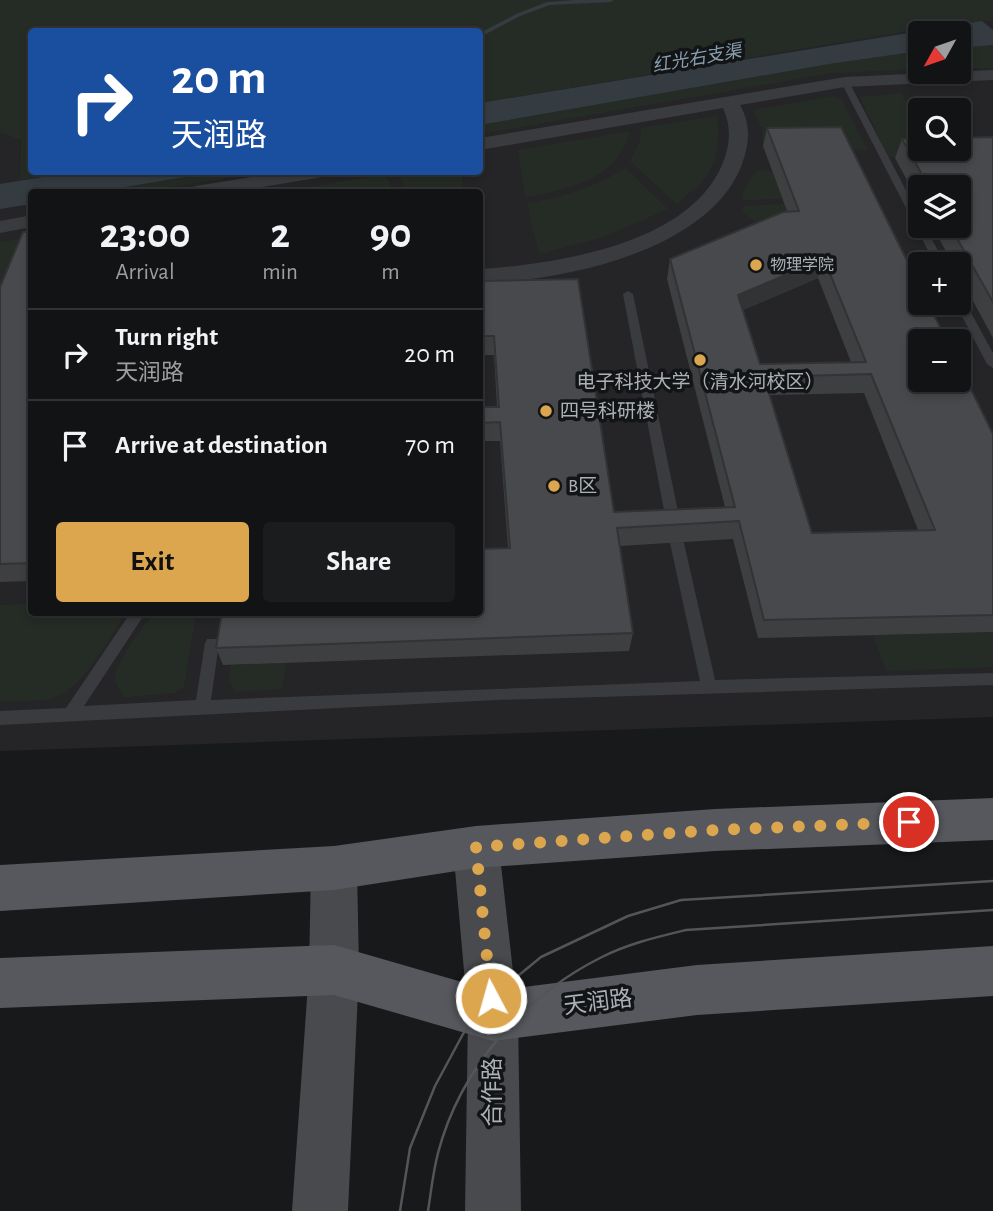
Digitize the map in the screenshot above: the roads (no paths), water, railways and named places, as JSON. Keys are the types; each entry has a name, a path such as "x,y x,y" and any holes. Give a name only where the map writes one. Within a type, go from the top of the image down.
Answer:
{"main road":[{"path":"0,888 334,868 476,847 715,830 993,819"},
{"name":"合作路","path":"476,847 493,1016 493,1211"},
{"path":"320,1211 334,970 334,868"},
{"name":"天润路","path":"0,983 334,970 493,1016 697,990 993,971"}],"street":[{"path":"483,143 845,82 993,75"},
{"path":"483,276 506,276 581,264 620,251 687,218 726,184 735,164 741,135 737,113 729,102"},
{"path":"232,189 279,185 308,175"},
{"path":"0,227 28,222"}],"lane":[{"path":"845,82 934,252"},
{"path":"628,294 674,528"},
{"path":"967,315 993,364"},
{"path":"677,543 709,686"},
{"path":"71,713 136,616"},
{"path":"203,706 212,642"},
{"path":"0,718 203,706 709,686 993,679"}],"waterway":[{"path":"483,33 549,3 611,0"}],"tram line":[{"path":"400,1211 410,1148 435,1086 463,1034 491,998 541,957 628,916 681,900 993,881"},
{"path":"428,1211 436,1160 448,1122 479,1065 498,1039 545,993 600,958 631,945 686,930 993,910"}],"place":[{"name":"物理学院","path":"756,265"},
{"name":"电子科技大学（清水河校区）","path":"700,360"},
{"name":"四号科研楼","path":"546,411"},
{"name":"B区","path":"554,486"}],"water label":[{"name":"红光右支渠","path":"697,59"}]}
